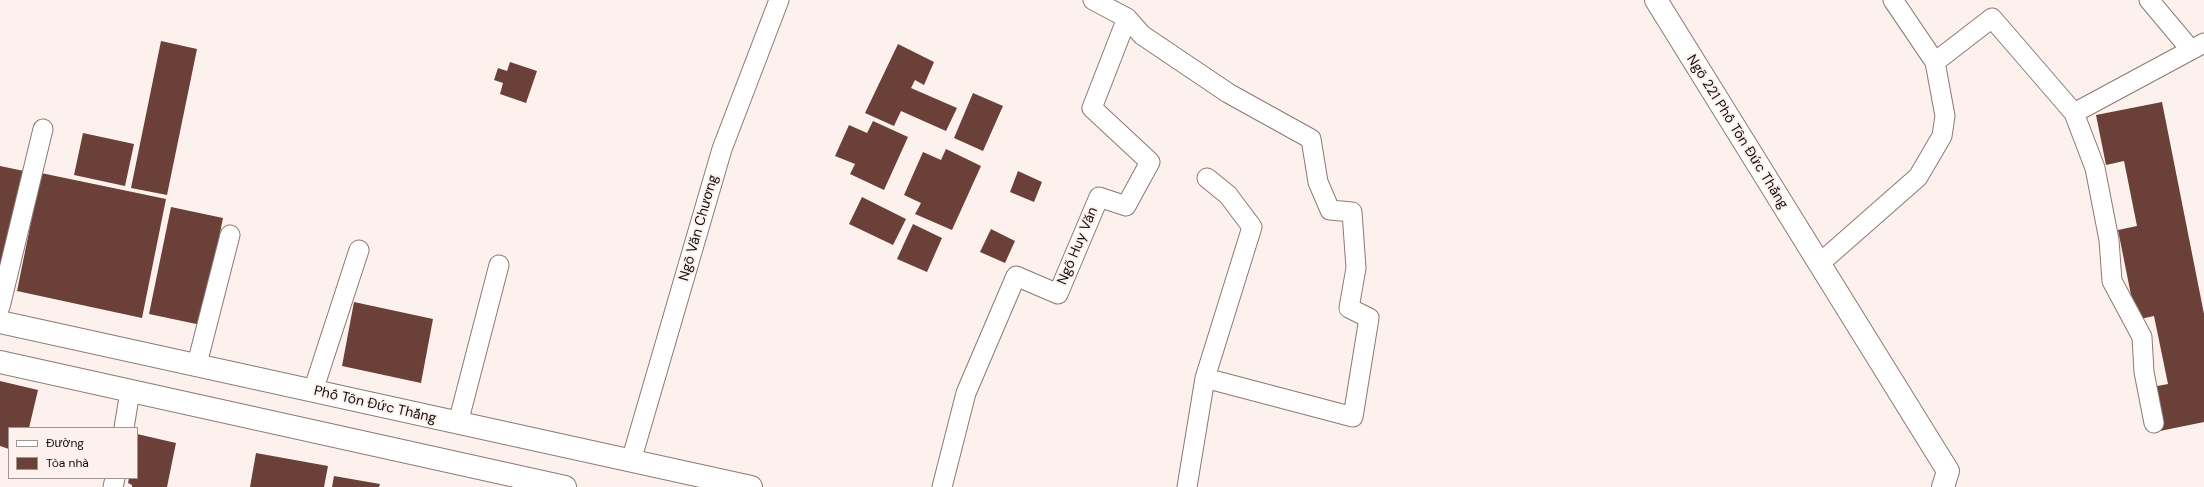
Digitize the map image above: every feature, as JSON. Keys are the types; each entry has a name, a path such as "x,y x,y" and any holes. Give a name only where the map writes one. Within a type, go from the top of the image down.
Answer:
{"main road":[{"name":"Ngõ 221 Phố Tôn Đức Thắng","path":"1656,0 1948,471 1943,487"},
{"name":"Phố Tôn Đức Thắng","path":"0,322 197,364 631,461 689,481 751,487"},
{"path":"0,362 527,483 565,487"}],"lane":[{"name":"Ngõ Văn Chương","path":"631,461 722,149 779,0"},
{"path":"1093,0 1127,18 1142,35 1228,93 1311,139 1318,182 1330,210 1352,212 1356,268 1349,308 1369,318 1353,417 1205,378"},
{"path":"1819,264 1918,177 1942,136 1945,116 1935,62 1893,0"},
{"path":"2074,113 2198,46 2149,0"},
{"name":"Ngõ Huy Văn","path":"942,487 966,393 1016,276 1058,294 1099,197 1126,206 1150,162 1092,108 1127,18"},
{"path":"1935,62 1992,18 2074,113 2095,168 2109,240 2112,281 2142,337 2144,372 2154,423"},
{"path":"0,307 42,129"},
{"path":"1187,487 1205,378 1252,227 1228,195 1207,178"},
{"path":"197,364 230,235"},
{"path":"313,391 359,250"},
{"path":"458,423 499,265"},
{"path":"124,427 130,391"}],"building":[{"path":"161,41 197,49 167,195 131,188"},
{"path":"898,44 934,62 924,85 915,80 911,88 957,108 946,131 901,111 894,126 865,113"},
{"path":"510,62 537,71 526,103 500,94 503,83 494,80 498,68 507,71"},
{"path":"973,93 1003,106 983,151 954,138"},
{"path":"2162,102 2204,314 2204,422 2160,431 2152,387 2168,384 2154,316 2136,320 2118,230 2137,226 2124,161 2106,165 2096,115"},
{"path":"873,121 908,137 884,190 850,174 855,164 835,156 849,125 867,133"},
{"path":"83,133 134,144 125,186 74,175"},
{"path":"946,149 981,166 952,230 915,214 921,203 904,195 923,152 941,160"},
{"path":"0,166 24,171 0,283"},
{"path":"1018,171 1042,182 1034,202 1010,192"},
{"path":"41,173 166,199 142,318 17,291"},
{"path":"862,197 906,219 893,245 849,224"},
{"path":"171,207 223,218 201,325 149,314"},
{"path":"913,224 942,238 927,272 897,259"},
{"path":"991,229 1015,241 1005,263 980,252"},
{"path":"354,302 433,319 421,383 342,366"},
{"path":"0,381 38,390 29,427 8,427 8,449 0,446"},
{"path":"138,434 176,443 167,487 132,487 132,485 128,483 129,479 138,479"},
{"path":"256,453 328,466 324,487 250,487"},
{"path":"334,476 380,484 379,487 332,487"}]}
